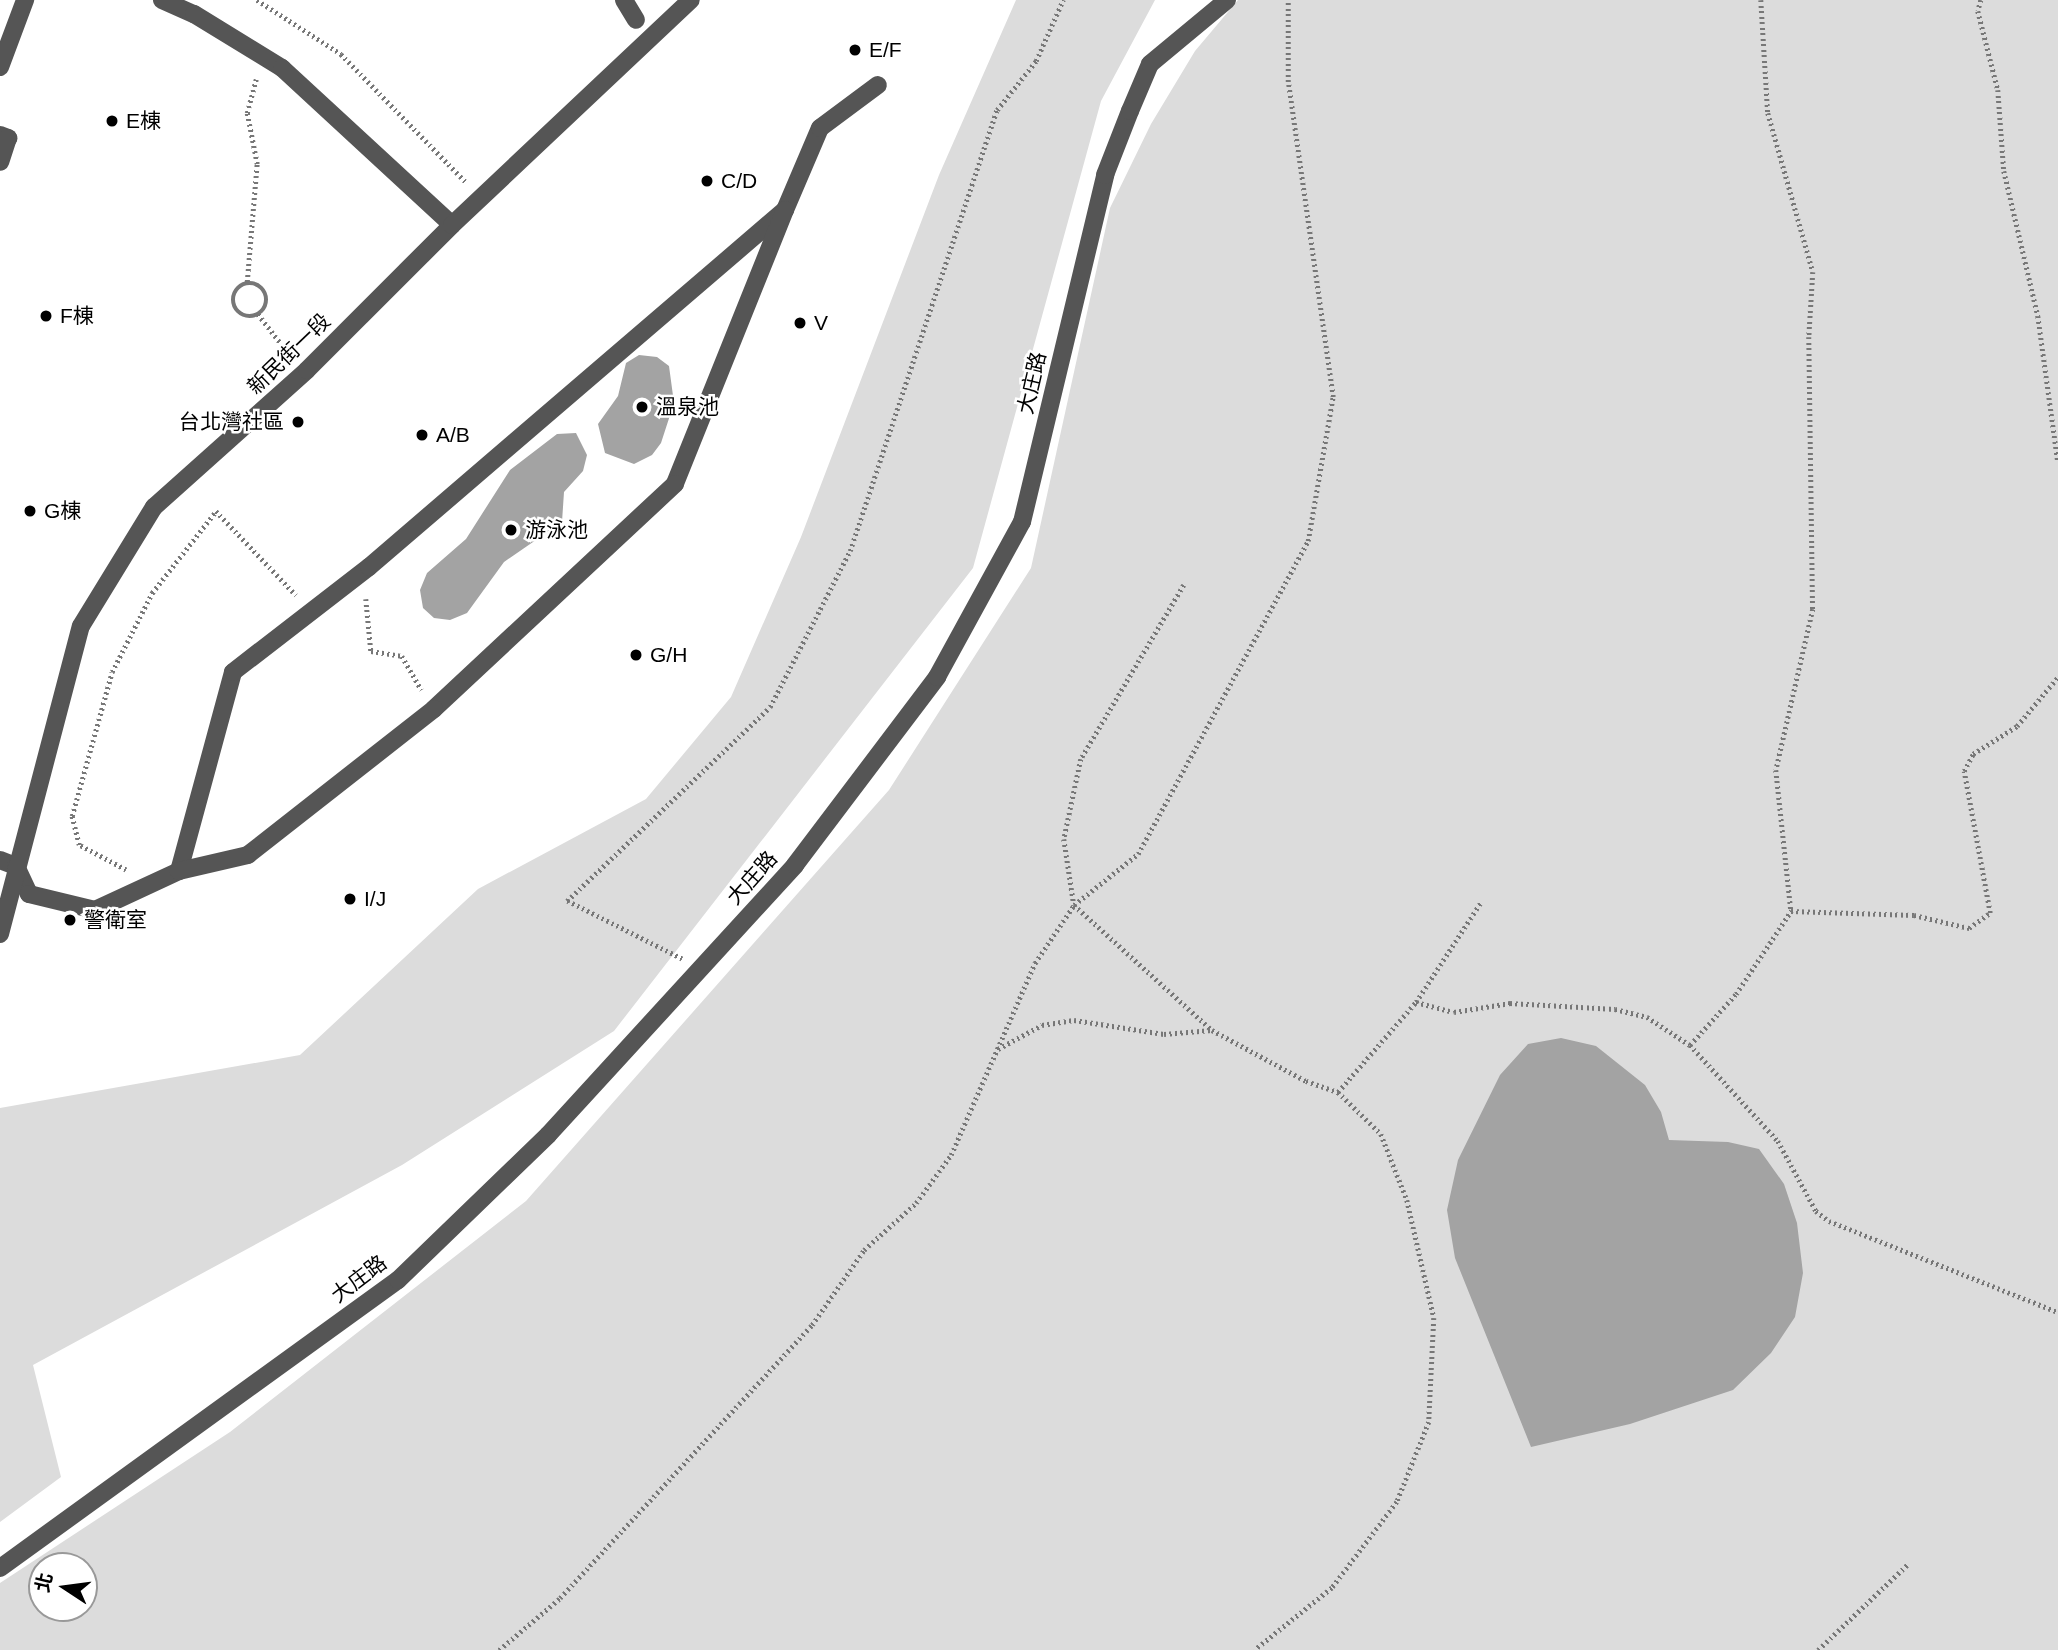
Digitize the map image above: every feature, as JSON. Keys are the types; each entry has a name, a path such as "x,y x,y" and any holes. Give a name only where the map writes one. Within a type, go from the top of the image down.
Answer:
{"street":[{"path":"0,67 25,0"},
{"path":"162,0 194,13 282,68 452,225"},
{"path":"624,0 636,20"},
{"name":"新民街一段","path":"0,934 8,863 81,626 155,508 307,370 452,225 691,0"},
{"name":"大庄路","path":"0,1568 398,1280 548,1135 795,865 937,677 1022,522 1105,175 1130,111 1150,64 1227,0"},
{"path":"8,863 29,894 95,910 179,870 248,855 434,709 675,484 820,128 878,85"},
{"path":"0,135 8,138 0,162"},
{"path":"179,870 233,672 369,567 785,210"}],"path":[{"path":"257,0 341,54 467,183 477,174"},
{"path":"700,969 567,901 770,707 850,551 997,110 1036,61 1063,0"},
{"path":"499,1650 560,1598 812,1325 864,1250 916,1203 951,1155 1035,963 1074,905 1138,854 1308,541 1333,397 1288,82 1288,0"},
{"path":"1690,1045 1736,993 1791,911 1776,770 1813,609 1809,337 1814,272 1768,113 1762,0"},
{"path":"1981,0 1978,11 1998,90 2004,172 2038,316 2058,462"},
{"path":"247,282 257,164 249,138 247,113 259,68"},
{"path":"247,282 261,285 268,297 264,310 258,314 239,314 233,303 236,289 247,282"},
{"path":"258,314 286,350"},
{"path":"156,881 114,866 79,845 72,816 112,671 152,593 216,512 312,611"},
{"path":"369,567 364,613 371,651 402,656 434,709"},
{"path":"1184,585 1081,760 1064,839 1074,905 1212,1030 1306,1081 1338,1092 1381,1134 1407,1200 1434,1318 1429,1422 1396,1502 1332,1588 1255,1650"},
{"path":"1791,911 1914,915 1969,929 1990,913 1964,771 1973,754 2017,726 2058,677"},
{"path":"1338,1092 1416,1002 1481,902"},
{"path":"1416,1002 1454,1012 1510,1003 1615,1009 1647,1017 1690,1045 1778,1141 1816,1211 1829,1221 1945,1271 2058,1312"},
{"path":"997,1050 1042,1025 1074,1020 1164,1034 1212,1030"},
{"path":"1818,1650 1909,1563"}],"shaded area":[{"path":"1016,0 1155,0 1101,101 973,568 614,1031 402,1165 33,1365 61,1477 0,1522 0,1108 300,1055 478,889 646,799 731,697 801,537 939,175"},
{"path":"1238,0 2058,0 2058,1650 0,1650 0,1583 28,1565 28,1622 98,1622 98,1552 47,1552 230,1432 526,1201 889,790 1031,568 1110,208 1151,124 1195,51"},
{"name":"溫泉池","path":"639,355 657,357 669,366 674,403 661,443 652,455 634,464 605,453 598,424 618,396 626,363"},
{"name":"游泳池","path":"576,433 587,455 583,471 564,492 562,522 504,562 467,613 450,620 434,618 423,608 420,590 427,573 466,539 510,470 557,434"},
{"path":"1561,1038 1596,1046 1645,1085 1661,1112 1669,1140 1728,1142 1759,1149 1784,1184 1797,1223 1803,1273 1795,1317 1771,1353 1733,1390 1630,1424 1531,1447 1455,1258 1447,1210 1458,1160 1500,1075 1528,1044"}],"place":[{"name":"E/F","path":"855,50"},
{"name":"E棟","path":"112,121"},
{"name":"C/D","path":"707,181"},
{"name":"F棟","path":"46,316"},
{"name":"V","path":"800,323"},
{"name":"溫泉池","path":"642,407"},
{"name":"台北灣社區","path":"298,422"},
{"name":"A/B","path":"422,435"},
{"name":"G棟","path":"30,511"},
{"name":"游泳池","path":"511,530"},
{"name":"G/H","path":"636,655"},
{"name":"I/J","path":"350,899"},
{"name":"警衛室","path":"70,920"}]}
